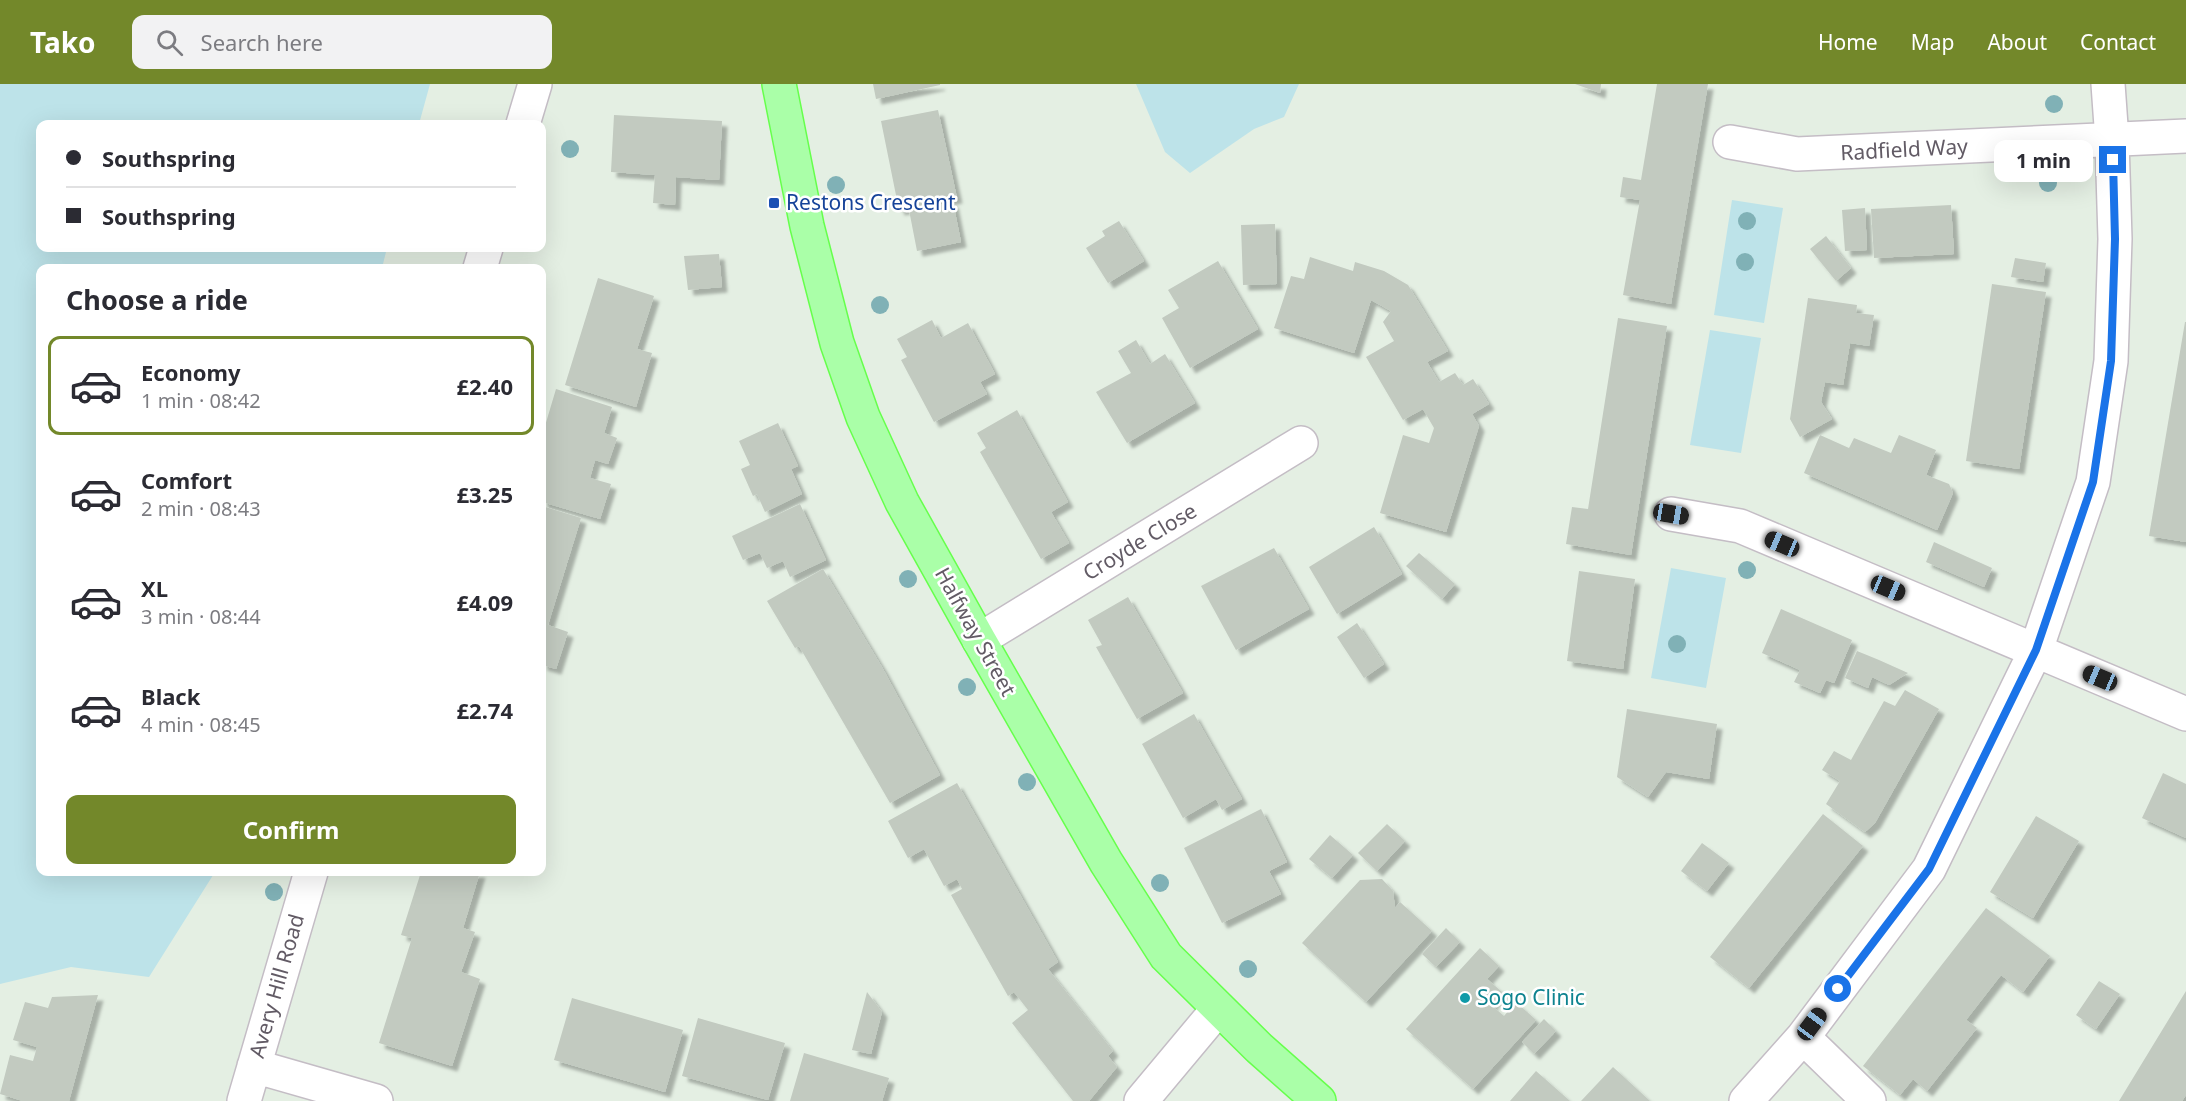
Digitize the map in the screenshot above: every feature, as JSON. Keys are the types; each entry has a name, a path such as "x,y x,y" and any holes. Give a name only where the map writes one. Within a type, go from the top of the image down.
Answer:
{"main road":[{"name":"Halfway Street","path":"779,84 807,226 837,344 863,417 902,502 978,640 1106,862 1166,956 1218,1009 1318,1101"}],"street":[{"path":"523,120 535,84"},
{"path":"1746,1101 1803,1037 1929,869 2036,650 2093,482 2111,361 2115,239 2108,84"},
{"name":"Radfield Way","path":"1730,142 1797,154 2186,136"},
{"name":"Croyde Close","path":"978,640 1301,443"},
{"path":"1671,514 1740,526 2186,714"},
{"name":"Avery Hill Road","path":"244,1101 309,876"},
{"path":"1141,1101 1218,1009"},
{"path":"1803,1037 1869,1101"},
{"path":"254,1066 376,1101"}],"shaded area":[{"path":"0,84 430,84 420,120 36,120 36,252 386,252 383,264 36,264 36,876 212,876 149,977 71,967 0,984"},
{"path":"1136,84 1299,84 1284,117 1254,129 1190,173 1165,152"},
{"path":"1732,200 1783,208 1764,323 1714,315"},
{"path":"1710,330 1761,338 1741,453 1690,445"},
{"path":"1671,568 1726,578 1706,688 1651,678"}],"building":[{"path":"873,84 940,84 940,85 876,99"},
{"path":"1575,84 1601,84 1600,93"},
{"path":"1657,84 1708,84 1671,304 1623,295 1640,200 1620,197 1623,177 1641,180"},
{"path":"938,110 957,198 899,210 881,121"},
{"path":"614,115 722,121 719,180 676,177 675,205 653,203 655,175 611,172"},
{"path":"953,202 961,242 917,251 909,210"},
{"path":"1951,205 1954,254 1874,258 1871,209"},
{"path":"1865,208 1867,250 1845,251 1842,210"},
{"path":"1119,221 1144,261 1108,283 1086,248 1105,236 1102,231"},
{"path":"1275,224 1277,284 1243,285 1241,225"},
{"path":"1826,236 1851,268 1836,281 1810,249"},
{"path":"719,254 722,287 688,290 684,256"},
{"path":"1310,257 1353,271 1355,262 1384,271 1408,285 1448,351 1427,362 1439,382 1455,373 1463,385 1473,379 1489,404 1472,414 1479,426 1446,532 1380,513 1403,435 1429,443 1434,428 1423,409 1403,420 1366,357 1394,341 1383,322 1391,311 1371,300 1354,353 1274,328 1291,276 1304,279"},
{"path":"2015,258 2046,263 2043,282 2011,277"},
{"path":"1218,261 1258,329 1190,368 1162,318 1179,308 1168,290"},
{"path":"598,278 654,296 637,349 652,353 636,407 565,385"},
{"path":"1992,284 2046,292 2019,469 1966,461"},
{"path":"1808,298 1857,305 1856,313 1874,315 1869,346 1850,343 1843,385 1825,382 1821,402 1832,419 1800,437 1790,419"},
{"path":"1618,318 1667,326 1631,555 1566,544 1572,507 1588,509"},
{"path":"932,320 941,338 968,323 995,374 980,382 987,394 934,422 901,360 907,357 897,339"},
{"path":"2186,322 2186,542 2149,536"},
{"path":"1136,340 1150,364 1165,354 1195,403 1127,443 1096,392 1131,373 1118,351"},
{"path":"556,389 612,407 604,433 617,438 608,464 595,460 590,478 611,484 600,519 546,503 546,423"},
{"path":"1017,410 1068,502 1051,512 1069,543 1041,559 980,452 986,448 977,433"},
{"path":"778,423 798,466 791,469 802,494 765,512 757,494 753,496 741,469 750,465 739,441"},
{"path":"1820,435 1849,448 1854,438 1891,453 1899,435 1936,450 1926,475 1949,484 1953,493 1937,530 1804,473"},
{"path":"800,504 826,560 790,577 783,561 767,568 760,553 743,560 732,536"},
{"path":"546,507 581,518 548,625 568,632 556,669 546,666"},
{"path":"1374,527 1402,574 1337,614 1309,567"},
{"path":"1934,542 1992,568 1984,587 1926,562"},
{"path":"1274,548 1309,609 1236,650 1201,586"},
{"path":"1419,553 1455,584 1442,599 1406,566"},
{"path":"823,569 883,669 940,775 890,803 799,646 795,648 767,601"},
{"path":"1579,571 1635,579 1623,669 1567,661"},
{"path":"1128,597 1183,693 1137,719 1096,647 1102,645 1088,620"},
{"path":"1781,609 1852,640 1834,683 1826,680 1820,693 1794,682 1800,670 1762,653"},
{"path":"1357,623 1384,664 1364,678 1337,637"},
{"path":"1857,651 1908,673 1889,685 1872,677 1868,688 1845,678"},
{"path":"1905,690 1939,709 1875,823 1865,832 1826,804 1840,781 1822,770 1834,751 1851,760 1884,701 1895,706"},
{"path":"1627,709 1717,724 1709,779 1666,772 1648,797 1617,777"},
{"path":"1194,714 1242,799 1222,810 1216,799 1183,818 1142,744"},
{"path":"2163,773 2186,784 2186,838 2142,818"},
{"path":"957,783 1058,962 1048,969 1113,1051 1108,1056 1117,1067 1089,1101 1073,1101 1012,1023 1028,1010 1014,992 1008,996 951,895 962,889 957,879 944,886 924,849 908,858 888,821"},
{"path":"1261,809 1287,862 1269,871 1281,894 1222,923 1184,848"},
{"path":"1823,814 1863,846 1749,988 1710,957"},
{"path":"2036,816 2079,841 2033,918 1990,892"},
{"path":"1387,824 1405,841 1377,871 1358,853"},
{"path":"1330,835 1353,855 1332,878 1309,859"},
{"path":"1702,843 1729,863 1707,891 1681,871"},
{"path":"420,876 479,876 463,928 475,932 461,972 480,979 452,1066 379,1043 412,938 401,935"},
{"path":"1382,879 1393,891 1395,908 1400,902 1432,931 1366,1002 1302,943 1360,880"},
{"path":"1986,908 2050,956 2023,992 2001,975 1966,1020 1977,1028 1927,1091 1913,1079 1900,1095 1863,1066"},
{"path":"1446,928 1460,942 1436,967 1422,954"},
{"path":"1480,948 1499,966 1487,979 1502,992 1491,1005 1504,1016 1516,1002 1536,1020 1473,1089 1406,1029"},
{"path":"2099,981 2120,994 2096,1029 2076,1015"},
{"path":"2186,991 2186,1095 2182,1101 2119,1101"},
{"path":"867,992 882,1012 871,1054 852,1050"},
{"path":"98,995 69,1101 23,1101 0,1094 10,1055 33,1061 37,1047 13,1040 25,1002 48,1008 52,997"},
{"path":"572,998 683,1030 665,1092 554,1060"},
{"path":"698,1018 785,1043 768,1100 682,1076"},
{"path":"1544,1019 1556,1031 1534,1054 1522,1042"},
{"path":"804,1053 889,1078 882,1101 790,1101"},
{"path":"1613,1067 1650,1101 1581,1101"},
{"path":"1536,1071 1570,1101 1510,1101"}],"place":[{"name":"Restons Crescent","path":"774,203"},
{"name":"Sogo Clinic","path":"1465,998"}],"route":[{"path":"1838,989 1929,869 2036,650 2093,482 2111,361 2115,239 2113,160"}]}
